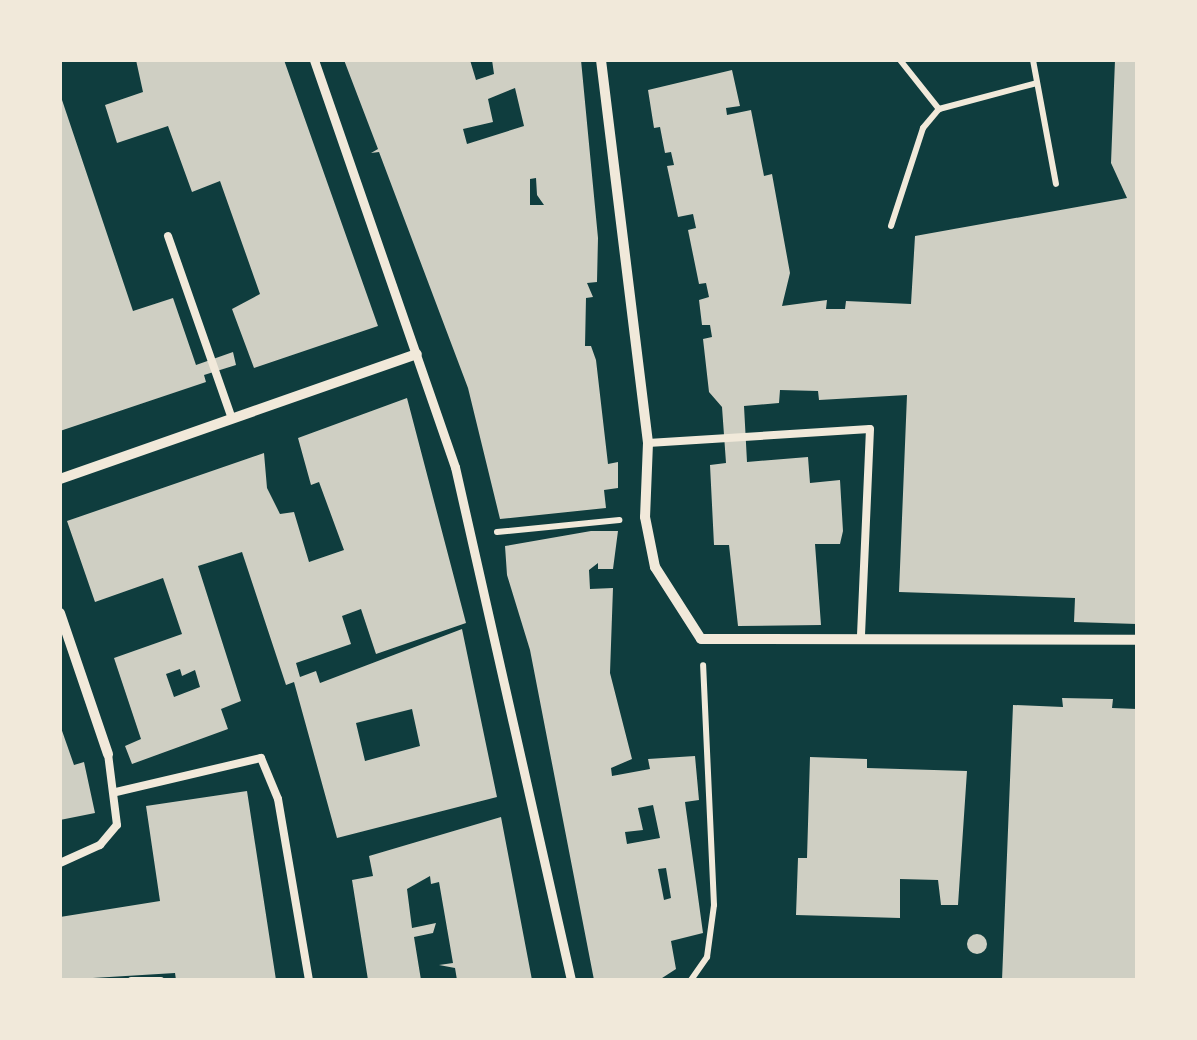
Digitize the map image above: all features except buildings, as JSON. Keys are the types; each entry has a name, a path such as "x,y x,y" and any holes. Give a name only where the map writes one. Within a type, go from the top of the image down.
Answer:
{"street":[{"path":"314,60 417,354 472,535 570,980"},
{"path":"601,60 648,444 645,518 654,567 701,638 1137,640"},
{"path":"60,479 417,354"},
{"path":"60,612 108,754"}],"lane":[{"path":"168,236 232,419"},
{"path":"648,444 870,429 861,636"},
{"path":"60,863 100,845 117,824 116,792 108,754"},
{"path":"116,792 262,758 278,798 309,980"}],"path":[{"path":"900,60 938,109"},
{"path":"1033,60 1056,184"},
{"path":"891,226 923,128 938,109 1037,83"},
{"path":"472,535 645,518"},
{"path":"691,980 706,957 714,905 701,638"},
{"path":"131,980 161,980"}]}
